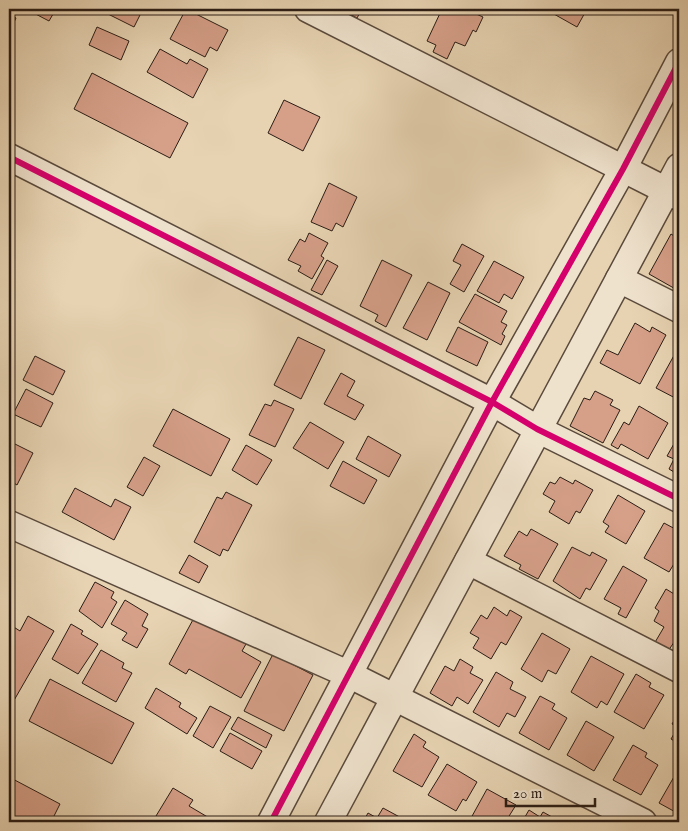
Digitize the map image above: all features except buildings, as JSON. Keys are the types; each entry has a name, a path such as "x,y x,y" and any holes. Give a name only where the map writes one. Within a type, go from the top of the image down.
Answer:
{"street":[{"path":"308,9 673,193"},
{"path":"271,822 492,402 624,169 679,62"},
{"path":"9,157 492,402 538,429 679,499"},
{"path":"328,822 619,279 673,193 679,167"},
{"path":"619,279 679,309"},
{"path":"9,524 348,674 643,822"},
{"path":"468,561 679,669"}],"cycle path":[{"path":"271,822 492,402 623,169 679,62"},
{"path":"9,157 492,402 537,429 679,499"}]}
